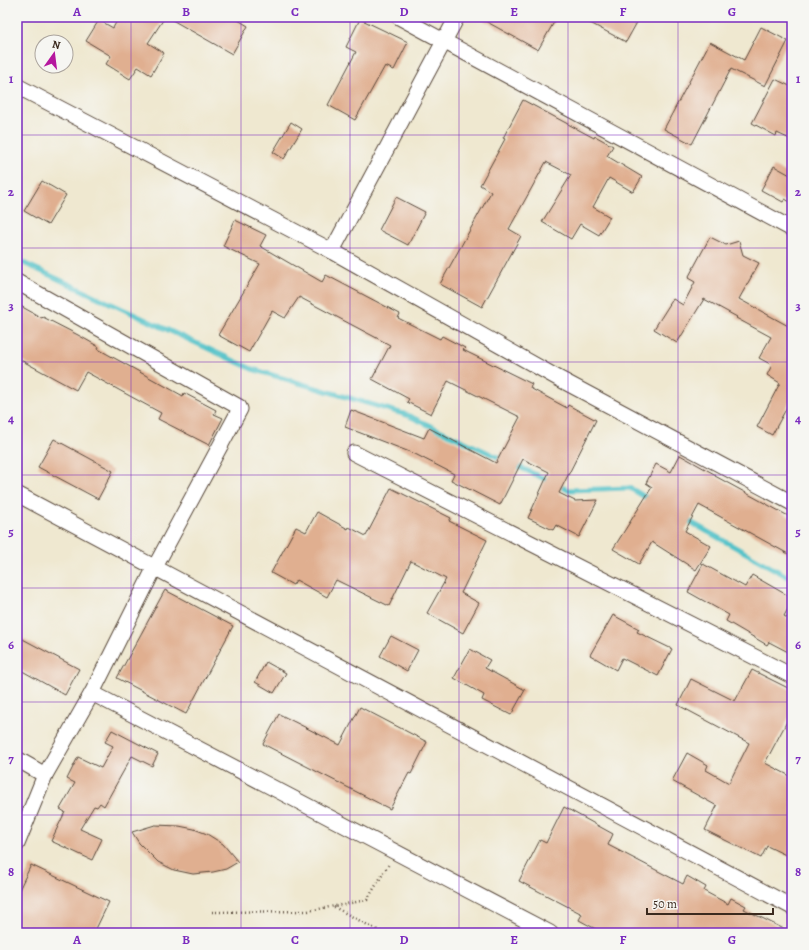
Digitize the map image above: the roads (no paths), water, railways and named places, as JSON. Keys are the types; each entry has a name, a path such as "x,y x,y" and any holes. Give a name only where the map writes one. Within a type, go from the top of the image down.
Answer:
{"street":[{"path":"399,17 792,229"},
{"path":"332,251 457,17"},
{"path":"17,86 332,251 556,377 792,503"},
{"path":"17,282 239,407 240,409 155,567 92,693 45,775 17,844"},
{"path":"354,453 792,676"},
{"path":"17,494 792,907"},
{"path":"92,693 550,933"},
{"path":"17,759 45,775"}],"waterway":[{"path":"17,260 252,369 407,415 504,460"},
{"path":"513,464 568,490 630,488 650,500"},
{"path":"685,519 792,579"}]}
